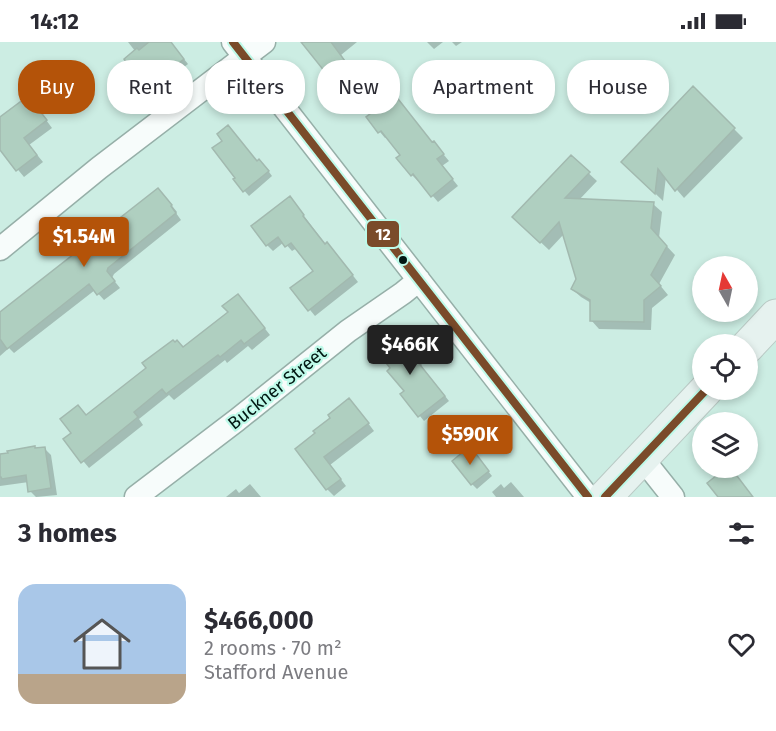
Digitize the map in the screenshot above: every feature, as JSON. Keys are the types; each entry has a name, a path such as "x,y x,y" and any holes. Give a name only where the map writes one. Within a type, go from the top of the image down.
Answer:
{"main road":[{"path":"758,335 776,316"},
{"path":"605,497 697,400"}],"street":[{"path":"0,249 239,49 264,42"},
{"path":"239,49 588,497"},
{"name":"Buckner Street","path":"136,497 348,331 419,280"},
{"path":"642,458 673,497"}],"building":[{"path":"149,42 171,42 184,59 124,59 137,48 139,50"},
{"path":"301,42 331,42 344,60 317,60 317,62"},
{"path":"693,86 735,128 675,191 658,169 655,194 621,162 669,114"},
{"path":"400,101 444,154 437,159 453,179 431,197 413,174 411,176 396,158 400,155 381,131 378,133 366,117 370,114 400,114"},
{"path":"18,104 18,114 42,114 47,120 24,138 37,155 16,171 0,150 0,117"},
{"path":"228,125 257,161 259,159 269,171 243,192 212,148 222,141 217,134"},
{"path":"571,155 590,172 565,198 654,202 651,228 667,246 651,275 661,286 644,300 644,322 590,321 590,300 571,289 576,279 559,222 540,243 512,217"},
{"path":"158,188 176,213 108,268 107,271 115,281 97,295 89,284 7,349 0,339 0,312"},
{"path":"290,196 325,244 327,242 353,275 308,311 290,288 313,271 291,243 285,247 278,237 266,246 251,226"},
{"path":"238,294 265,328 244,344 241,340 220,357 218,355 166,394 162,389 134,412 138,417 81,463 63,439 71,433 60,419 78,405 86,415 146,368 142,363 173,340 175,342 177,340 183,347 228,312 222,306"},
{"path":"397,333 445,396 418,417 400,394 404,391 387,371 390,368 376,350"},
{"path":"349,398 369,423 324,457 341,479 326,490 295,449 315,433 313,431 330,418 328,415"},
{"path":"35,446 35,448 45,447 51,488 28,492 26,475 2,479 0,477 0,454"},
{"path":"470,446 489,471 471,485 452,461"},
{"path":"713,478 739,478 753,497 718,497 707,483"}],"transit line":[{"name":"12","path":"233,42 588,497"},
{"name":"12","path":"605,497 697,400"}]}
